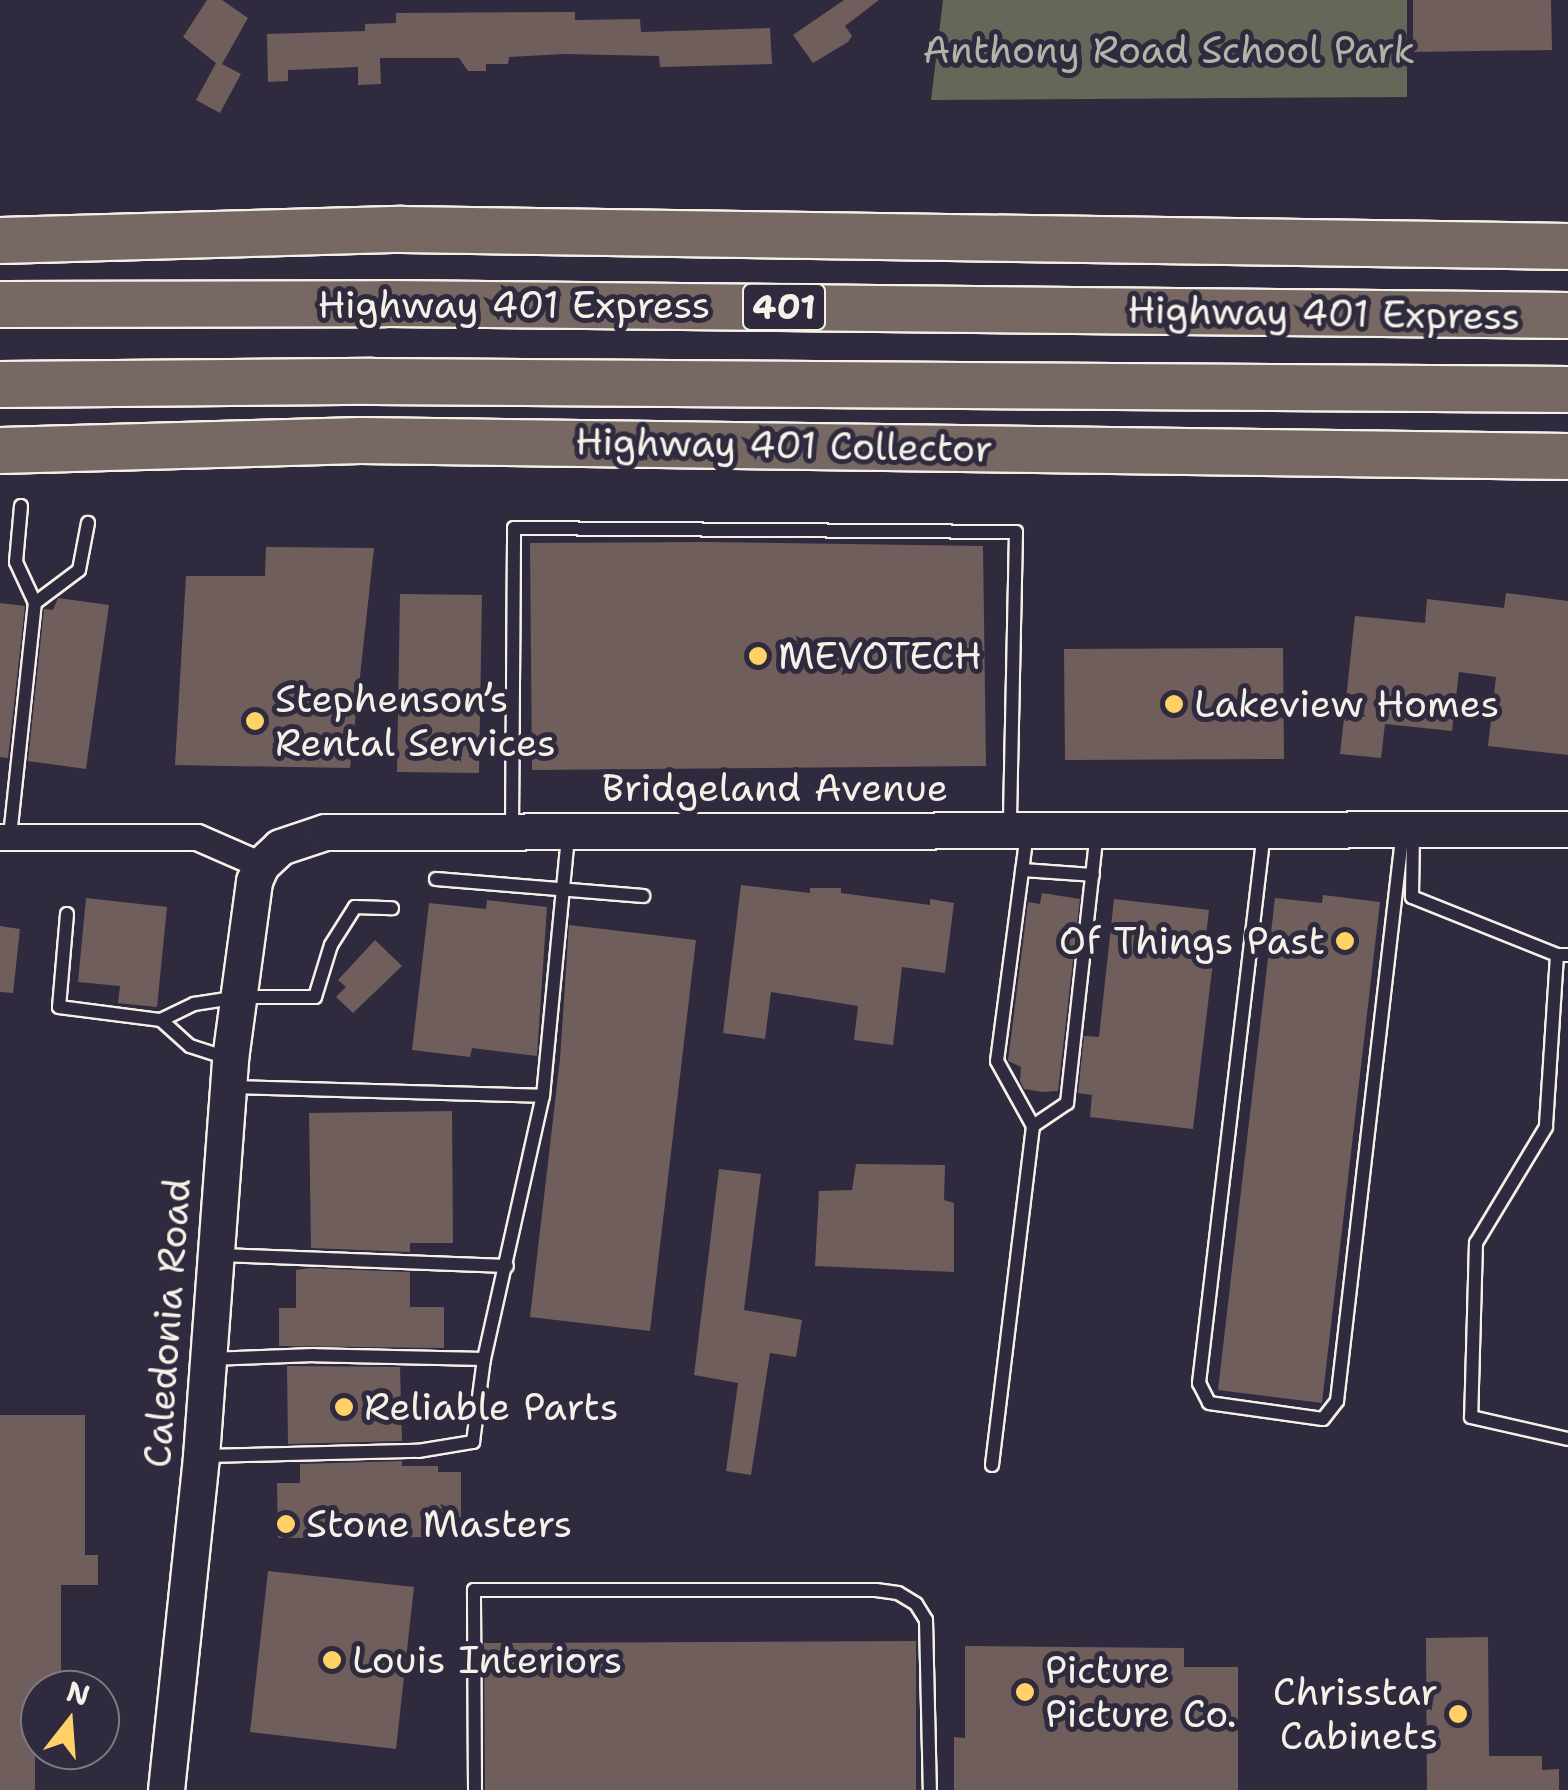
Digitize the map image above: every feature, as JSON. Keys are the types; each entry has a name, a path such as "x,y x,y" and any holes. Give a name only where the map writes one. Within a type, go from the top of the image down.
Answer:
{"highway":[{"name":"401","path":"0,240 400,229 1568,246"},
{"name":"Highway 401 Express","path":"0,304 1568,315"},
{"name":"Highway 401 Express","path":"0,384 1568,388"},
{"name":"Highway 401 Collector","path":"0,450 360,440 1568,456"}],"street":[{"name":"Bridgeland Avenue","path":"261,865 280,847 325,832 1568,829"},
{"path":"5,836 197,837 261,865"},
{"name":"Caledonia Road","path":"166,1790 201,1456 229,1073 254,881 261,865"}],"lane":[{"path":"5,836 16,783 36,603 16,562 21,506"},
{"path":"36,603 80,570 88,523"},
{"path":"512,832 514,528 1016,532 1018,829 1022,870 997,1061 1032,1126 992,1466"},
{"path":"0,782 16,783"},
{"path":"1032,1126 1067,1102 1098,829"},
{"path":"1264,830 1199,1383 1209,1403 1323,1419 1336,1401 1408,830"},
{"path":"1408,830 1412,897 1562,955 1546,1126 1476,1243 1471,1418 1568,1438"},
{"path":"201,1456 418,1451 474,1442 484,1360 543,1096 568,832"},
{"path":"1022,870 1092,875"},
{"path":"436,879 643,896"},
{"path":"67,914 59,1007 161,1020 194,1004 239,997 315,996 331,944 355,907 392,908"},
{"path":"161,1020 229,1073 543,1096"},
{"path":"215,1255 508,1266"},
{"path":"208,1359 314,1355 484,1360"},
{"path":"476,1790 474,1590 876,1590 898,1594 916,1604 926,1620 930,1790"}],"green space":[{"name":"Anthony Road School Park","path":"943,0 1407,0 1407,97 931,100"}],"building":[{"path":"207,0 222,0 248,18 222,64 241,74 220,113 196,100 216,63 183,37"},
{"path":"844,0 879,0 845,26 852,36 848,42 813,63 793,35"},
{"path":"1413,0 1551,0 1552,50 1413,52"},
{"path":"575,12 575,20 640,19 641,32 770,28 772,64 660,67 659,56 564,54 509,57 508,64 486,64 486,71 468,71 459,58 380,58 381,84 358,85 358,67 288,70 288,81 268,82 267,34 365,31 365,24 396,23 396,13"},
{"name":"MEVOTECH","path":"530,543 983,546 986,766 532,770"},
{"path":"266,547 374,548 350,768 175,765 186,576 265,576"},
{"path":"1506,593 1568,601 1568,755 1488,746 1496,677 1459,672 1452,731 1385,724 1381,758 1340,754 1355,616 1425,623 1427,599 1504,608"},
{"path":"400,594 482,595 479,773 397,772"},
{"path":"58,598 109,605 86,769 28,761 44,609 53,610"},
{"path":"0,603 25,606 8,758 0,757"},
{"name":"Lakeview Homes","path":"1283,648 1284,759 1065,760 1064,649"},
{"path":"741,885 810,893 810,888 841,888 841,893 930,905 930,899 954,903 945,973 902,967 893,1045 854,1040 858,1006 771,992 765,1039 723,1033"},
{"path":"1042,893 1080,899 1058,1091 1042,1092 1024,1089 1021,1067 1008,1061 1028,902 1040,904"},
{"path":"1323,895 1380,902 1322,1403 1218,1390 1275,898 1322,903"},
{"path":"86,898 167,907 157,1007 118,1003 120,986 78,982"},
{"path":"1114,899 1209,910 1205,944 1215,945 1193,1129 1090,1117 1092,1095 1078,1093 1084,1036 1099,1037"},
{"path":"487,900 547,907 537,1056 472,1048 470,1057 412,1050 429,903 486,909"},
{"path":"569,925 696,940 650,1331 530,1317 560,1059"},
{"path":"0,926 20,929 13,993 0,992"},
{"path":"375,940 402,966 353,1013 336,997 346,987 338,980"},
{"path":"452,1111 453,1243 410,1243 410,1252 311,1248 309,1113"},
{"path":"856,1164 945,1165 944,1200 954,1203 954,1272 815,1266 819,1191 852,1190"},
{"path":"719,1169 761,1174 744,1310 802,1320 796,1357 770,1353 751,1475 726,1471 738,1383 694,1375"},
{"path":"296,1270 410,1272 410,1307 444,1307 444,1348 279,1346 279,1308 296,1308"},
{"name":"Reliable Parts","path":"287,1366 400,1367 402,1441 288,1444"},
{"path":"0,1415 85,1415 85,1555 98,1555 98,1585 61,1585 61,1670 20,1670 20,1770 35,1770 35,1790 0,1790"},
{"path":"402,1461 402,1466 438,1466 438,1472 461,1472 461,1517 438,1517 438,1537 278,1538 277,1483 300,1483 300,1464"},
{"name":"Louis Interiors","path":"268,1571 414,1587 396,1749 250,1732"},
{"name":"Chrisstar Cabinets","path":"1488,1637 1489,1756 1542,1756 1542,1770 1559,1769 1559,1790 1427,1790 1426,1638"},
{"path":"916,1641 916,1790 485,1790 484,1643"},
{"path":"965,1646 1184,1648 1184,1667 1238,1667 1238,1790 954,1790 954,1737 965,1738"}],"place":[{"name":"MEVOTECH","path":"758,656"},
{"name":"Lakeview Homes","path":"1174,704"},
{"name":"Stephenson’s Rental Services","path":"255,721"},
{"name":"Of Things Past","path":"1345,941"},
{"name":"Reliable Parts","path":"344,1407"},
{"name":"Stone Masters","path":"286,1524"},
{"name":"Louis Interiors","path":"332,1660"},
{"name":"Picture Picture Co.","path":"1025,1692"},
{"name":"Chrisstar Cabinets","path":"1458,1714"}]}
